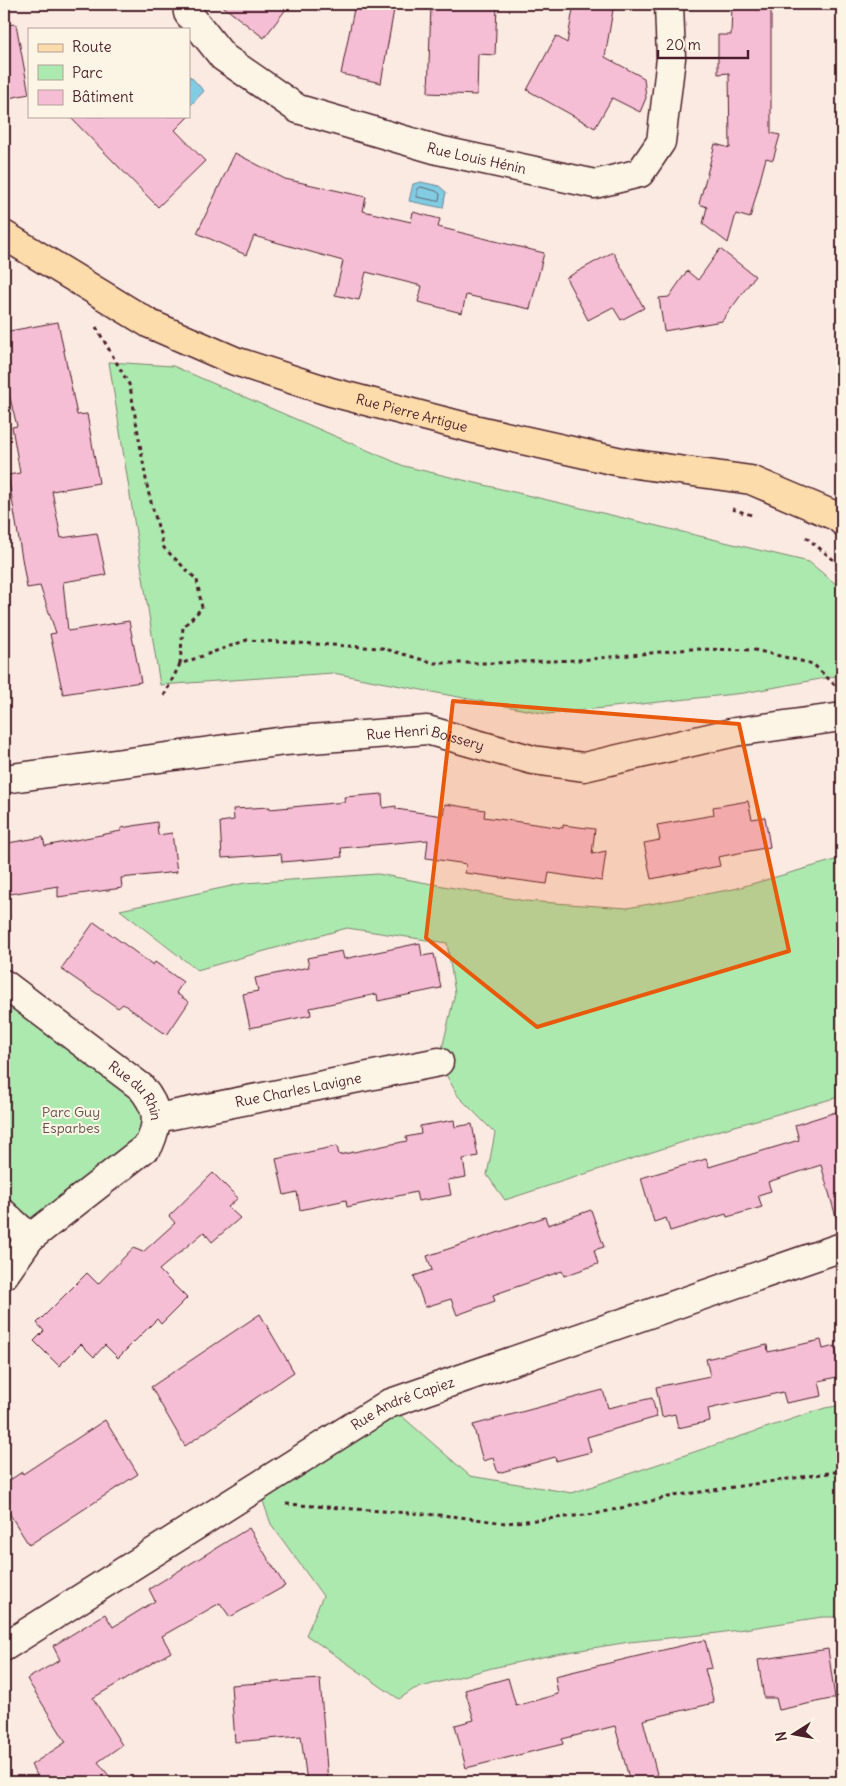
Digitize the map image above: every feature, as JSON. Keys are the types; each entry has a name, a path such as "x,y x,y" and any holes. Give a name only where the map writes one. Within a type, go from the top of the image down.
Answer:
{"main road":[{"name":"Rue Pierre Artigue","path":"4,235 150,324 235,361 331,392 478,430 621,462 751,480 838,517 842,521"}],"street":[{"name":"Rue Louis Hénin","path":"187,4 188,13 223,56 298,109 438,150 595,184 640,172 662,142 671,58 669,4"},
{"name":"Rue Henri Boissery","path":"4,779 285,741 427,730 533,760 584,767 735,732 842,716"},
{"name":"Rue du Rhin","path":"4,984 140,1087 152,1101 157,1118 155,1131 149,1145 30,1238 4,1275"},
{"name":"Rue Charles Lavigne","path":"157,1118 439,1062"},
{"path":"4,1214 30,1238"},
{"name":"Rue André Capiez","path":"4,1647 388,1404 842,1247"}],"path":[{"path":"92,320 107,343 130,386 148,491 164,548 197,580 202,608 183,627 180,664 164,696"},
{"path":"180,664 247,640 382,648 434,662 490,664 580,660 691,649 755,650 813,664 842,692"},
{"path":"245,1495 256,1502 451,1516 506,1523 595,1514 673,1496 842,1471"}],"highlighted area":[{"path":"453,701 739,724 789,951 537,1027 426,938"}],"green space":[{"path":"109,362 173,366 404,466 809,562 842,589 842,675 744,693 547,714 333,673 160,685"},
{"path":"842,858 842,1096 717,1131 505,1200 487,1175 495,1133 458,1096 439,1062 455,993 447,943 347,928 197,970 120,910 245,883 378,874 525,901 627,908 734,889"},
{"name":"Parc Guy Esparbes","path":"4,984 141,1087 155,1131 30,1238 4,1214"},
{"path":"388,1404 470,1476 572,1493 825,1408 842,1405 842,1617 822,1617 718,1633 629,1642 556,1654 492,1668 414,1689 399,1699 306,1635 323,1596 271,1524 258,1487"}],"water":[{"path":"190,76 204,91 190,106"},
{"path":"421,182 439,186 446,192 443,208 409,201 413,184"}],"building":[{"path":"220,4 290,4 264,38"},
{"path":"355,4 395,4 381,83 341,74"},
{"path":"431,4 497,5 495,55 478,54 477,95 428,93"},
{"path":"574,4 614,4 605,57 644,78 646,98 640,112 612,98 595,128 527,90 556,36 567,43"},
{"path":"732,5 771,6 771,133 780,135 773,160 766,158 750,218 736,214 728,243 703,224 707,207 699,204 715,144 730,148 729,73 718,74 718,35 731,35"},
{"path":"16,24 28,94 4,99 4,25"},
{"path":"71,118 187,118 175,130 205,161 158,207"},
{"path":"235,153 285,179 366,197 363,211 411,222 413,212 440,219 438,227 544,253 530,309 466,295 462,313 418,302 422,286 366,272 359,300 335,295 343,261 254,236 246,255 197,233"},
{"path":"720,249 755,276 722,321 664,331 659,298 669,297 687,271 698,280"},
{"path":"613,252 644,308 621,320 613,307 588,320 566,278"},
{"path":"58,322 77,415 87,414 99,483 52,491 61,538 97,533 106,575 63,582 68,631 129,621 141,682 63,694 50,634 56,633 40,586 27,588 8,475 20,473 12,427 17,426 4,374 4,332"},
{"path":"382,794 383,808 396,806 396,809 443,816 445,804 485,810 484,817 563,828 563,825 595,829 592,854 606,851 602,881 549,873 547,884 465,873 466,864 426,858 428,840 341,848 342,857 282,862 281,854 222,858 220,822 234,820 233,809 270,807 270,809 345,802 344,797"},
{"path":"748,801 752,819 765,817 770,847 718,857 720,866 651,879 644,843 660,840 657,825 714,815 713,807"},
{"path":"157,822 158,835 172,833 177,872 121,878 122,888 58,897 58,886 4,895 4,859 10,858 8,843 43,837 45,846 121,831 121,828"},
{"path":"94,922 153,965 155,962 183,982 176,993 189,1002 167,1035 123,1004 118,1008 61,969"},
{"path":"420,943 422,956 434,954 441,988 378,1001 377,994 310,1008 311,1015 250,1028 243,994 258,991 255,978 309,967 307,958 342,951 344,959"},
{"path":"842,1110 842,1216 836,1217 821,1165 768,1182 771,1191 758,1195 762,1207 727,1217 726,1214 670,1231 666,1218 654,1222 641,1178 706,1159 709,1167 799,1140 795,1125"},
{"path":"454,1120 455,1127 472,1124 478,1156 463,1159 466,1177 448,1180 451,1195 418,1201 416,1192 347,1207 346,1200 300,1210 297,1192 284,1195 276,1159 337,1146 339,1155 407,1141 406,1137 421,1134 420,1126"},
{"path":"213,1173 238,1198 228,1207 240,1218 212,1242 204,1232 159,1270 187,1298 161,1324 157,1319 118,1358 105,1345 94,1357 81,1344 59,1366 34,1341 44,1331 37,1323 87,1273 98,1284 133,1248 143,1252 175,1223 169,1216"},
{"path":"591,1210 604,1247 594,1250 598,1264 564,1276 562,1271 493,1295 495,1301 457,1315 451,1299 425,1307 414,1276 432,1270 427,1256 545,1217 548,1225"},
{"path":"260,1314 294,1372 185,1446 151,1387"},
{"path":"821,1340 823,1349 835,1346 841,1376 819,1381 822,1396 786,1403 783,1392 708,1409 710,1421 678,1428 675,1414 662,1417 656,1387 710,1376 706,1359 767,1345 768,1352"},
{"path":"603,1390 608,1408 652,1398 657,1417 587,1437 591,1452 556,1461 555,1457 498,1473 493,1458 483,1461 473,1425"},
{"path":"105,1420 138,1474 29,1545 4,1505 4,1484 22,1472 23,1474"},
{"path":"249,1528 285,1586 230,1617 220,1603 162,1636 171,1652 93,1698 122,1745 98,1762 114,1782 41,1782 31,1765 66,1742 27,1679 60,1660 53,1646 105,1614 113,1627 155,1601 149,1589"},
{"path":"705,1640 712,1668 705,1669 714,1703 643,1720 659,1782 630,1782 615,1726 562,1739 563,1744 466,1768 455,1725 474,1720 465,1690 508,1678 516,1706 558,1694 555,1676"},
{"path":"828,1649 835,1698 779,1710 776,1698 764,1698 758,1660"},
{"path":"320,1679 328,1782 307,1782 301,1736 235,1742 231,1685"}]}
